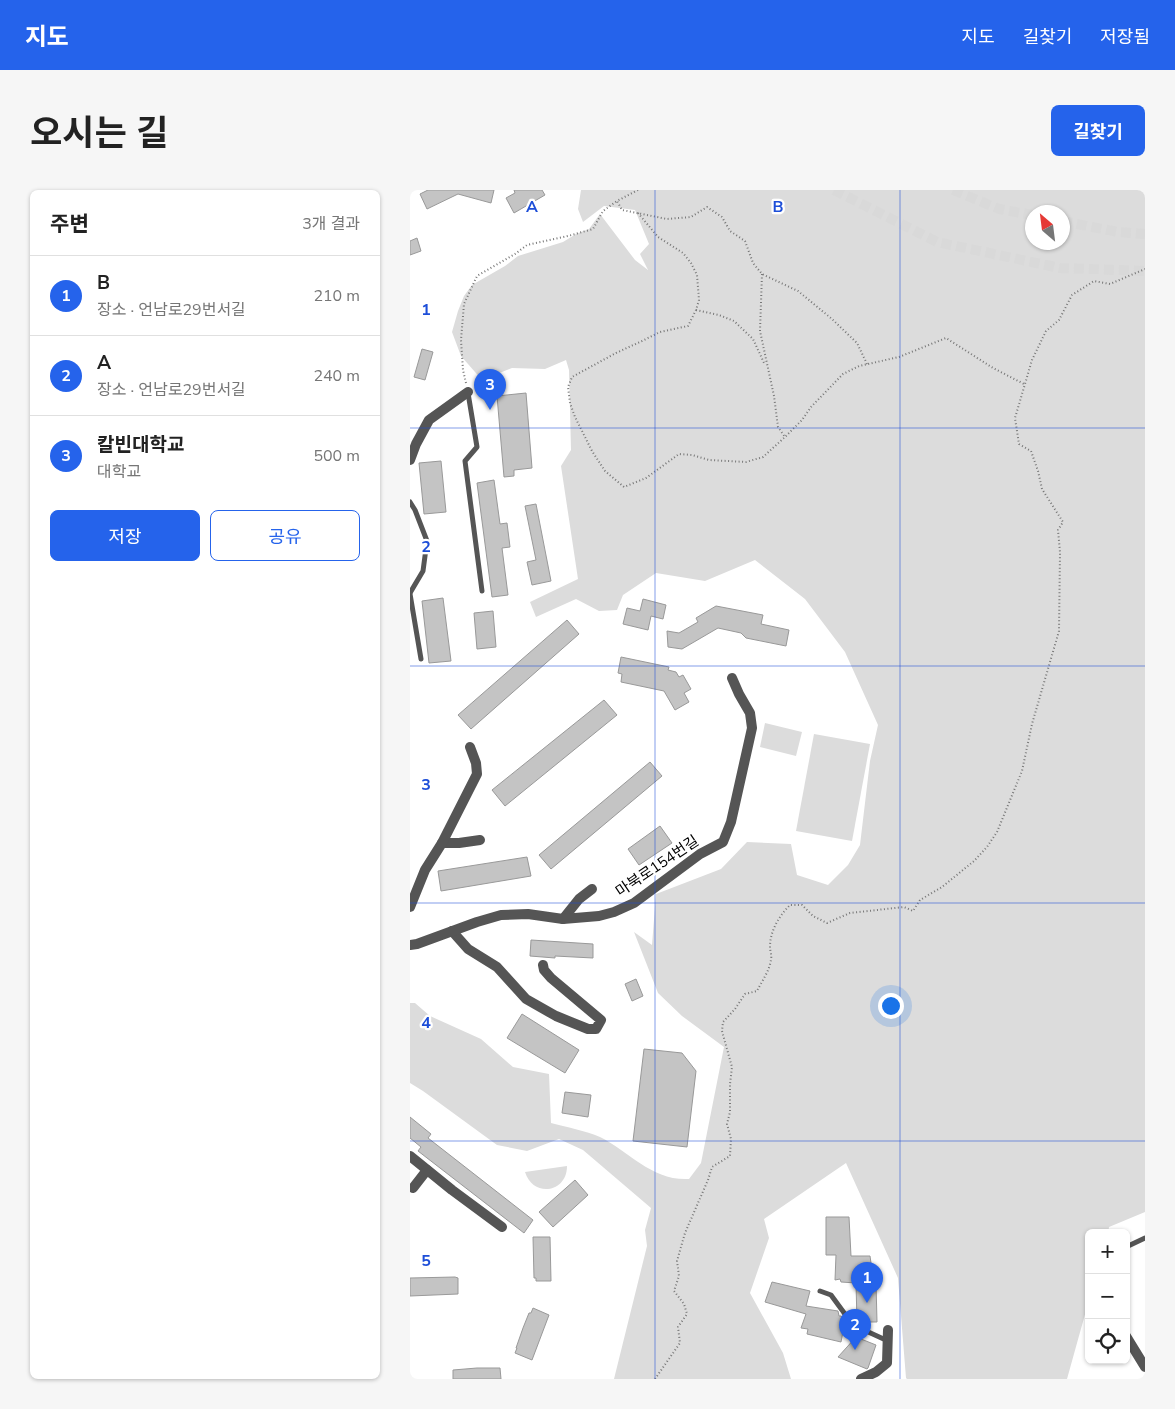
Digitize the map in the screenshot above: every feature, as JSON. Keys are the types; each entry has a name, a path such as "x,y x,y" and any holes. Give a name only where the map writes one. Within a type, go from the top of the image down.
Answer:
{"street":[{"path":"410,460 429,420 468,392"},
{"name":"마북로154번길","path":"410,945 501,915 528,914 563,920 599,916 614,912 634,902 700,854 723,842 731,822 752,728 750,713 732,678"},
{"path":"410,907 425,870 442,843 477,774 476,763 470,747"},
{"path":"442,843 480,840"},
{"path":"563,920 579,899 592,889"},
{"path":"452,931 468,949 497,967 526,999 556,1016 588,1029 596,1029 601,1020 551,978 544,970 543,965"},
{"path":"410,1156 502,1227"},
{"path":"414,1188 426,1170"},
{"path":"861,1379 876,1372 887,1363 888,1330"},
{"path":"1130,1343 1145,1367"}],"lane":[{"path":"468,392 477,447 465,461 482,591"},
{"path":"410,502 427,541 423,571 410,593 421,658"},
{"path":"1130,1245 1145,1238"},
{"path":"820,1291 831,1295 853,1325 888,1341"}],"path":[{"path":"468,392 463,370 461,340 464,304 477,276 527,245 593,229 603,211 638,190"},
{"path":"617,201 622,210 667,219 690,217 707,207 722,217 730,231 745,241 754,263 762,274 798,291 832,319 857,343 867,364"},
{"path":"638,213 658,237 683,253 691,263 697,275 698,300 696,310 688,326 660,332 616,353 572,377 568,387 572,410 592,452 605,471 624,487 646,478 679,454 692,455 709,460 746,462 762,457 802,420 810,407 843,374 859,366 899,357 946,338 1024,384"},
{"path":"655,1379 680,1343 678,1327 687,1314 684,1304 674,1291 679,1276 677,1261 685,1233 712,1167 730,1156 731,1139 726,1124 730,1112 732,1067 722,1031 723,1022 745,994 757,991 769,968 772,957 770,947 780,915 790,905 802,905 812,916 827,923 850,913 904,907 913,911 920,900 942,888 974,861 997,832 1022,771 1032,724 1059,631 1060,552 1058,530 1063,522 1042,489 1031,451 1019,444 1015,418 1032,360 1046,331 1059,320 1072,295 1094,281 1110,284 1145,269"},
{"path":"762,274 760,332 774,396 778,427 785,437"},
{"path":"696,310 719,315 734,321 753,339 768,370"}],"shaded area":[{"path":"581,190 1145,190 1145,1212 1109,1227 1109,1229 1085,1229 1085,1314 1067,1379 907,1379 898,1278 846,1163 764,1219 769,1238 750,1293 783,1353 791,1379 614,1379 647,1246 645,1230 651,1208 583,1150 559,1139 527,1151 497,1145 410,1083 410,1003 415,1003 430,1016 481,1039 513,1067 549,1074 551,1123 600,1137 652,1171 676,1178 689,1179 701,1163 724,1047 682,1016 658,993 634,932 652,945 656,894 721,869 747,842 791,844 797,875 828,885 848,865 860,845 870,761 878,725 845,652 805,599 755,560 705,581 656,573 623,595 617,610 599,611 576,599 536,617 530,602 578,579 561,466 571,450 569,370 566,360 545,369 512,368 482,380 461,356 452,332 464,296 472,285 505,266 518,256 563,242 589,229 600,214 635,260 648,270 640,254 649,244 635,210 604,206 583,222 578,209"},
{"path":"765,723 802,732 796,756 760,747"},
{"path":"814,734 870,744 852,841 796,831"},
{"path":"567,1166 566,1175 562,1182 556,1187 549,1189 535,1186 525,1172"}],"building":[{"path":"428,190 494,190 491,203 458,194 427,209 420,194"},
{"path":"514,190 542,190 545,195 514,213 506,198 515,193"},
{"path":"417,238 421,251 410,255 410,241"},
{"path":"422,349 433,352 425,380 414,377"},
{"path":"526,393 532,468 514,470 514,476 504,477 497,396"},
{"path":"441,461 446,512 424,514 419,463"},
{"path":"494,480 500,524 507,523 510,547 502,548 508,595 492,597 477,483"},
{"path":"536,504 551,581 532,585 527,562 536,560 525,506"},
{"path":"443,598 451,661 429,663 422,601"},
{"path":"643,599 666,605 663,619 651,616 648,630 623,624 627,608 640,611"},
{"path":"716,606 763,615 761,624 789,630 786,646 746,638 741,633 718,628 682,649 668,647 667,631 679,633 698,622 696,618"},
{"path":"493,611 496,647 477,649 474,613"},
{"path":"567,620 579,634 471,729 458,715"},
{"path":"621,657 669,667 668,670 676,672 679,677 683,675 691,689 684,693 689,702 675,710 664,691 621,682 622,674 618,673"},
{"path":"604,700 617,715 505,806 492,790"},
{"path":"650,762 662,776 551,869 539,855"},
{"path":"660,826 672,843 639,865 628,849"},
{"path":"527,857 531,876 441,891 438,871"},
{"path":"531,940 593,944 593,958 530,956"},
{"path":"636,979 643,996 632,1001 625,984"},
{"path":"522,1014 579,1050 565,1073 507,1038"},
{"path":"644,1049 682,1053 696,1071 687,1147 633,1141"},
{"path":"565,1092 591,1095 588,1117 562,1113"},
{"path":"410,1117 431,1134 428,1138 533,1220 524,1233 418,1151 421,1147 410,1138"},
{"path":"575,1180 588,1195 553,1227 539,1212"},
{"path":"826,1217 849,1217 851,1256 870,1256 874,1284 876,1283 877,1322 857,1322 856,1283 841,1282 840,1279 835,1280 836,1255 826,1255"},
{"path":"533,1237 550,1237 551,1281 536,1281 536,1278 534,1278"},
{"path":"410,1278 458,1278 458,1294 410,1296"},
{"path":"772,1282 810,1291 806,1306 838,1311 839,1316 845,1321 841,1342 807,1334 808,1329 801,1328 806,1314 765,1302"},
{"path":"533,1308 549,1315 532,1360 515,1353 529,1313 531,1313"},
{"path":"856,1337 876,1345 867,1369 838,1357"},
{"path":"500,1368 501,1379 453,1379 453,1370"}],"tunnel":[{"path":"834,190 937,242 1060,268 1145,271"},
{"path":"953,190 999,209 1025,214"},
{"path":"1070,223 1118,232 1145,234"}],"place":[{"name":"칼빈대학교","path":"490,410"},
{"name":"B","path":"867,1303"},
{"name":"A","path":"855,1350"}]}
